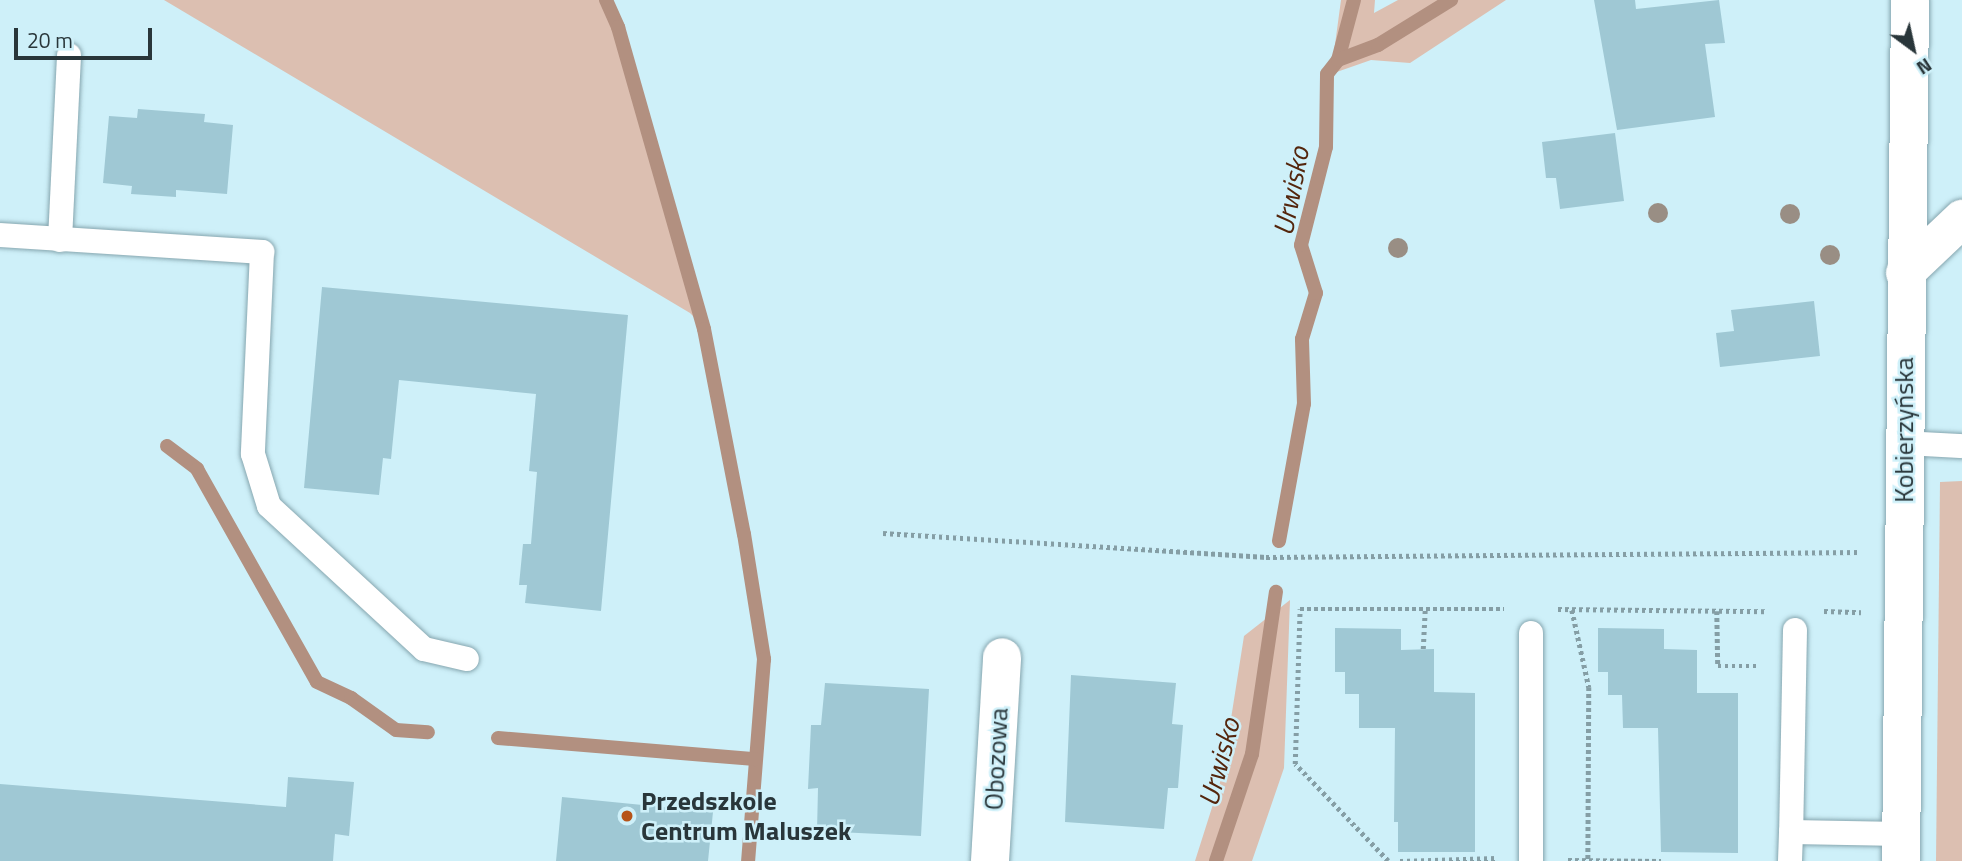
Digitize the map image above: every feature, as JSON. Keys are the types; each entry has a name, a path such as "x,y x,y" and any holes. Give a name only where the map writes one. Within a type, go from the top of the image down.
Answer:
{"street":[{"name":"Kobierzyńska","path":"1902,847 1905,273 1910,0"},
{"path":"1905,273 1962,219"},
{"name":"Obozowa","path":"990,861 1002,657"}],"lane":[{"path":"60,240 69,55"},
{"path":"0,235 262,252 253,454 269,506 424,649 467,659"},
{"path":"1904,443 1962,446"},
{"path":"1790,861 1794,666 1803,620"},
{"path":"1531,633 1531,861"},
{"path":"1791,832 1902,847"}],"path":[{"path":"883,533 1266,557 1904,551"},
{"path":"1388,861 1295,764 1300,609 1506,609"},
{"path":"1423,649 1425,609"},
{"path":"1546,609 1770,611"},
{"path":"1572,610 1589,687 1588,860 1661,861"},
{"path":"1717,611 1718,666 1794,666"},
{"path":"1803,620 1864,612"}],"shaded area":[{"path":"164,0 608,0 620,27 706,329 690,313"},
{"path":"1341,0 1375,0 1374,13 1398,0 1506,0 1410,63 1371,60 1331,74"},
{"path":"1962,481 1962,861 1936,861 1940,482"},
{"path":"1290,600 1284,768 1252,861 1195,861 1222,776 1244,636"}],"building":[{"path":"1594,0 1635,0 1636,9 1719,0 1725,43 1705,44 1715,117 1617,130"},
{"path":"138,109 205,114 204,122 233,125 227,194 176,190 176,197 131,194 132,186 103,183 109,116 137,118"},
{"path":"1615,133 1624,201 1560,209 1556,178 1546,178 1542,142"},
{"path":"322,287 628,315 601,611 525,603 527,585 519,585 523,544 531,544 537,472 529,471 536,394 399,380 391,459 383,458 379,495 304,488"},
{"path":"1814,301 1820,356 1720,367 1716,333 1734,331 1731,310"},
{"path":"1335,628 1401,629 1401,650 1434,649 1434,692 1475,693 1475,852 1398,852 1398,822 1394,822 1395,728 1359,728 1359,694 1345,694 1345,672 1335,672"},
{"path":"1598,628 1664,629 1664,649 1697,650 1697,693 1738,693 1738,853 1661,852 1658,728 1623,728 1622,695 1608,695 1608,672 1598,672"},
{"path":"1071,675 1176,683 1172,724 1183,725 1178,788 1168,788 1164,829 1065,822"},
{"path":"825,683 929,689 921,836 817,831 818,788 808,789 811,725 821,725"},
{"path":"288,777 354,782 349,836 335,834 333,861 0,861 0,784 286,807"},
{"path":"562,797 713,812 708,861 556,861"}],"waterway":[{"path":"606,0 618,27 704,329 744,534 764,659 748,861"},
{"path":"1338,60 1354,0"},
{"name":"Urwisko","path":"1279,541 1304,404 1302,339 1316,293 1301,245 1326,147 1327,74 1338,60 1378,45 1451,0"},
{"path":"167,446 197,469 317,682 351,698 396,730 428,732"},
{"name":"Urwisko","path":"1216,861 1252,754 1276,592"},
{"path":"498,738 755,759"}],"place":[{"name":"Przedszkole Centrum Maluszek","path":"627,816"}]}
